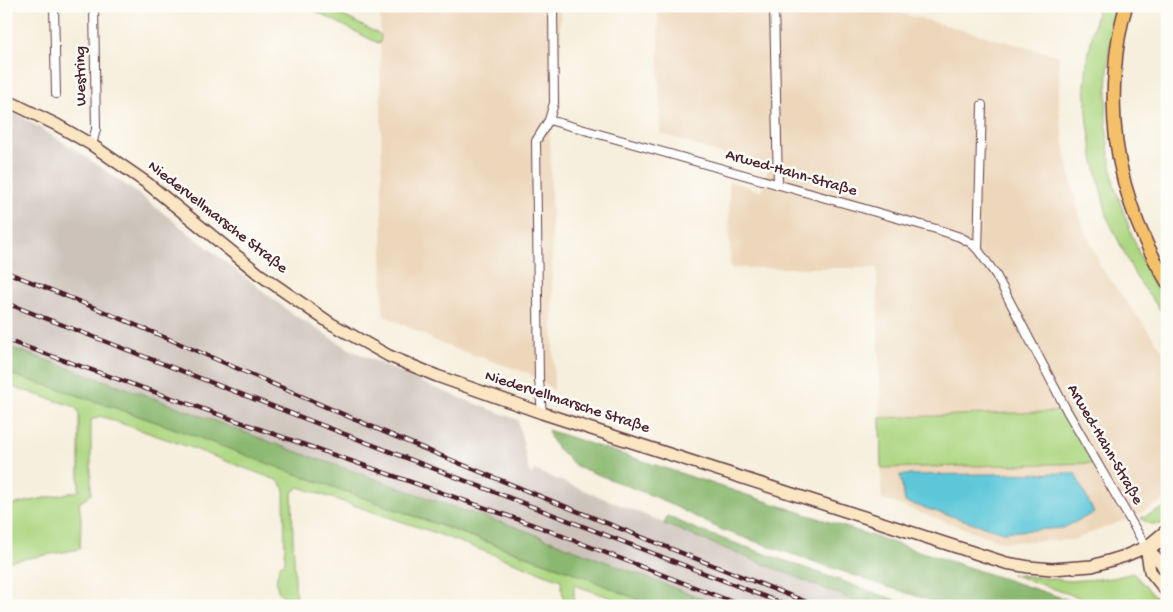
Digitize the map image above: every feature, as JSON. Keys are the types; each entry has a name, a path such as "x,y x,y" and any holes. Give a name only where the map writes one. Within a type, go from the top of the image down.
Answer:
{"main road":[{"path":"1126,6 1116,53 1112,95 1115,138 1122,176 1133,213 1144,240 1167,282"},
{"name":"Niedervellmarsche Straße","path":"6,100 92,145 147,183 259,274 330,323 389,356 437,376 542,413 1006,563 1052,569 1092,566 1125,556 1146,547"},
{"path":"1146,547 1167,530"},
{"path":"1146,547 1167,541"},
{"path":"1146,547 1161,563 1167,574"},
{"path":"1146,547 1150,571 1167,592"}],"street":[{"name":"Westring","path":"54,6 56,94"},
{"name":"Westring","path":"92,145 96,129 94,6"},
{"path":"542,413 539,380 536,140 549,120 554,103 553,6"},
{"path":"774,6 778,185"},
{"path":"978,250 982,106"},
{"name":"Arwed-Hahn-Straße","path":"549,120 960,237 971,243 996,275 1067,411 1146,547"}],"shaded area":[{"path":"380,6 560,6 561,106 550,128 554,390 528,373 447,346 383,315"},
{"path":"658,6 874,6 1059,56 1059,111 1067,162 1079,215 1102,269 1167,356 1167,499 1137,515 1073,540 1003,542 882,499 877,268 730,268 729,181 761,191 768,170 660,133"},
{"path":"6,110 20,116 79,152 144,198 291,313 351,350 432,387 518,420 529,473 532,475 534,470 868,606 721,606 513,526 458,509 289,449 140,393 6,346"}],"green space":[{"path":"305,6 324,6 381,35 380,44"},
{"path":"1098,6 1119,6 1109,47 1106,117 1114,185 1141,258 1167,304 1167,319 1136,277 1108,219 1093,157 1085,86 1087,62"},
{"path":"6,346 458,509 513,526 721,606 653,606 572,572 285,470 165,425 6,373"},
{"path":"6,373 165,425 572,572 653,606 628,606 609,597 574,585 574,606 564,606 561,580 433,532 299,487 292,493 296,599 287,601 277,587 277,577 281,564 285,563 284,488 279,481 100,416 91,420 91,495 79,503 81,518 80,549 6,562 6,506 79,491 79,412 73,406 6,385"},
{"path":"1067,411 1098,463 881,468 880,418"},
{"path":"548,430 1087,606 948,606 882,585 722,530 658,498 576,466 552,441"},
{"path":"1167,507 1167,522 1153,524 1141,518"},
{"path":"667,516 701,531 912,606 868,606 664,524"},
{"path":"1133,573 1164,606 1104,606 1011,574 1070,581 1113,578"}],"water":[{"path":"1075,473 1094,513 1063,528 1003,532 905,502 900,475"}],"railway":[{"path":"6,272 113,315 480,472 817,606"},
{"path":"6,303 789,606"},
{"path":"6,340 534,525 743,606"}]}
